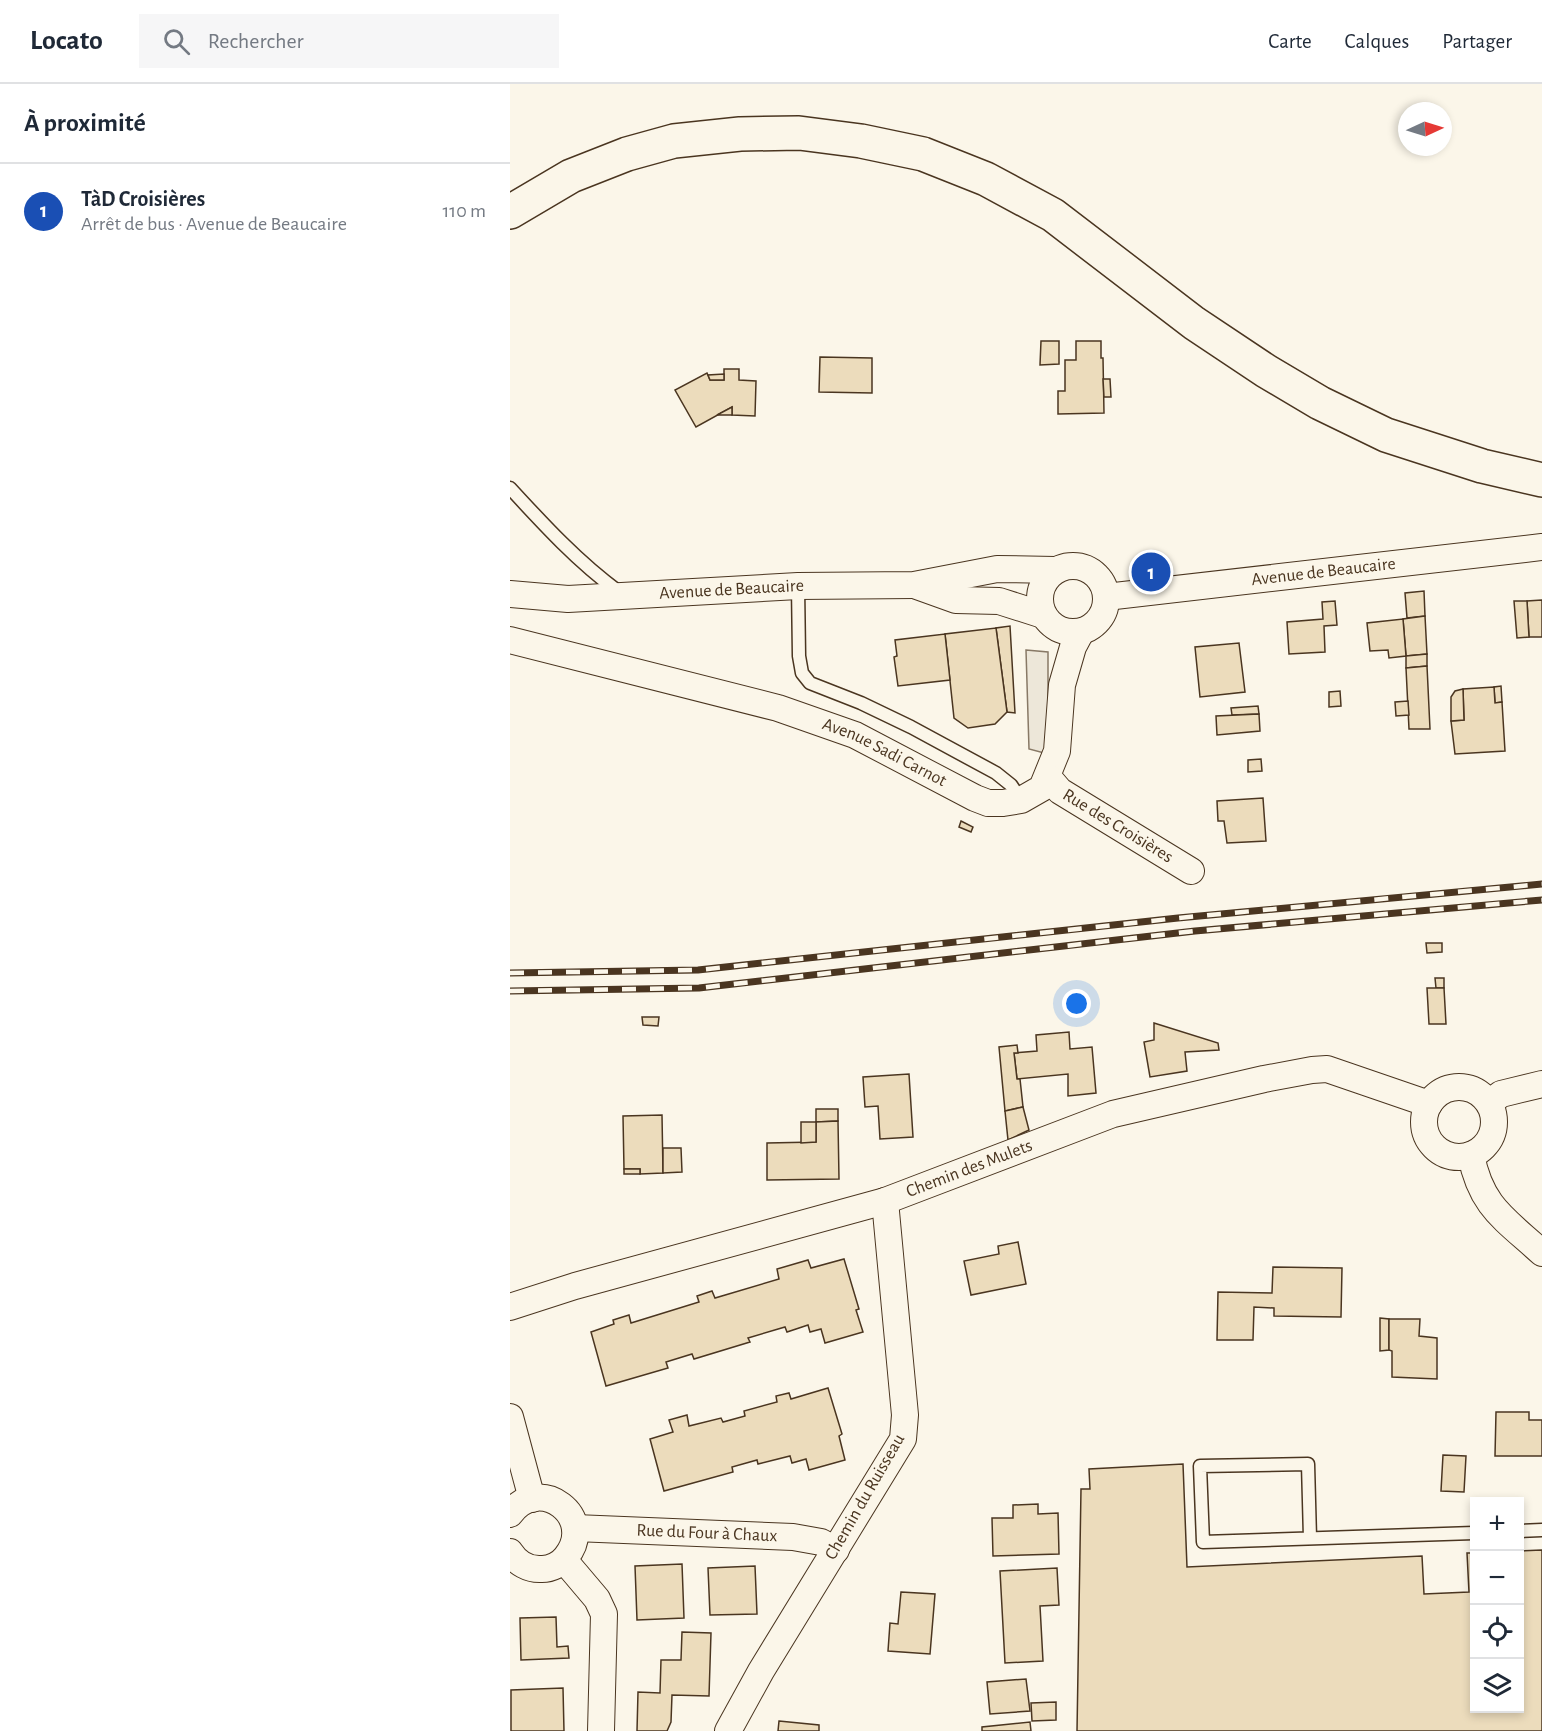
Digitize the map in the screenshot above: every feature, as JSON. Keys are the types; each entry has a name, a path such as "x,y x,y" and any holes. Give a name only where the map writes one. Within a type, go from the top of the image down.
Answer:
{"main road":[{"path":"510,212 572,176 627,154 674,141 740,134 799,133 861,141 923,154 986,178 1053,215 1194,322 1266,371 1320,403 1386,435 1482,466 1542,480"}],"street":[{"name":"Avenue de Beaucaire","path":"1106,597 1542,547"},
{"path":"1075,565 1095,573 1101,581 1106,597 1104,611 1099,621 1081,632 1070,633 1059,630 1043,615 1040,606 1042,585 1055,570 1065,566 1075,565"},
{"name":"Avenue de Beaucaire","path":"510,594 550,598 625,597 798,586 914,585 997,569 1055,570"},
{"name":"Avenue de Beaucaire","path":"914,585 956,600 999,601 1043,615"},
{"path":"1021,800 1042,788 1057,752 1062,685 1073,647 1081,632"},
{"name":"Avenue Sadi Carnot","path":"510,639 778,708 855,735 988,803 1021,800"},
{"name":"Rue des Croisières","path":"1048,777 1060,791 1191,871"},
{"name":"Chemin des Mulets","path":"510,1307 575,1286 885,1202 1113,1114 1264,1079 1327,1069 1430,1104"},
{"path":"1489,1103 1501,1094 1542,1084"},
{"path":"1454,1087 1473,1090 1489,1103 1493,1112 1492,1133 1487,1143 1471,1155 1450,1156 1432,1144 1426,1135 1425,1113 1430,1104 1444,1090 1454,1087"},
{"path":"1471,1155 1480,1188 1491,1206 1542,1253"},
{"name":"Chemin du Ruisseau","path":"728,1731 761,1671 903,1439 905,1427 885,1202"},
{"path":"510,1417 532,1498"},
{"path":"510,1514 514,1508 532,1498 544,1498 555,1501 565,1508 572,1517 575,1528 575,1540 571,1551 555,1566 532,1569 522,1564 510,1552"},
{"name":"Rue du Four à Chaux","path":"575,1528 793,1537 821,1542 836,1550"},
{"path":"564,1560 597,1599 604,1614 601,1731"}],"lane":[{"path":"510,488 557,539 625,597"},
{"name":"Avenue Sadi Carnot","path":"798,586 799,656 802,673 810,683 861,703 996,773 1011,785 1021,800"},
{"path":"1310,1538 1308,1464 1200,1466 1203,1542 1470,1533"},
{"path":"1524,1531 1542,1530"}],"shaded area":[{"path":"1026,650 1048,652 1048,754 1029,749"}],"building":[{"path":"1041,341 1059,341 1059,364 1040,365"},
{"path":"1076,341 1101,341 1104,413 1058,414 1058,391 1065,391 1065,360 1076,360"},
{"path":"820,357 872,358 872,393 819,392"},
{"path":"724,369 739,369 739,380 756,381 755,416 732,415 732,407 696,427 675,390 707,373 710,380 724,380"},
{"path":"724,374 724,380 710,380 708,375"},
{"path":"1103,379 1110,379 1111,397 1104,397"},
{"path":"732,407 732,415 717,415"},
{"path":"1424,591 1425,616 1407,618 1405,593"},
{"path":"1542,600 1542,637 1529,637 1527,601"},
{"path":"1335,601 1337,625 1324,626 1325,652 1289,654 1287,622 1323,619 1322,602"},
{"path":"1514,601 1527,601 1529,637 1517,638"},
{"path":"1425,616 1427,654 1406,656 1403,619"},
{"path":"1403,619 1406,656 1389,658 1388,650 1370,651 1367,623"},
{"path":"1010,626 1015,713 1007,712 996,628"},
{"path":"996,628 1007,712 995,724 968,728 954,718 945,634"},
{"path":"945,634 950,680 898,686 894,657 897,656 895,640"},
{"path":"1239,643 1245,692 1200,697 1195,647"},
{"path":"1427,654 1427,666 1406,668 1406,656"},
{"path":"1427,666 1430,729 1409,729 1406,668"},
{"path":"1501,686 1502,702 1495,703 1494,687"},
{"path":"1494,687 1495,703 1502,702 1505,751 1455,754 1451,721 1464,720 1463,689"},
{"path":"1463,689 1464,720 1451,721 1451,697 1455,691"},
{"path":"1340,691 1341,706 1329,707 1329,692"},
{"path":"1408,701 1409,715 1396,716 1395,702"},
{"path":"1258,706 1259,714 1232,715 1231,708"},
{"path":"1259,714 1260,731 1217,735 1216,716"},
{"path":"1261,759 1262,771 1248,772 1248,760"},
{"path":"1263,798 1266,841 1227,843 1224,821 1218,821 1217,801"},
{"path":"961,821 973,827 971,832 959,827"},
{"path":"1426,943 1442,943 1442,952 1427,953"},
{"path":"1435,978 1444,978 1444,988 1436,988"},
{"path":"1427,988 1444,988 1446,1024 1429,1024"},
{"path":"642,1017 659,1017 658,1026 643,1025"},
{"path":"1154,1023 1218,1043 1219,1050 1185,1052 1187,1071 1150,1077 1144,1042 1154,1040"},
{"path":"1069,1032 1070,1049 1092,1047 1096,1093 1068,1096 1068,1074 1017,1079 1014,1053 1037,1051 1036,1035"},
{"path":"1017,1045 1018,1053 1014,1053 1023,1107 1005,1111 999,1047"},
{"path":"909,1074 913,1137 880,1139 878,1106 865,1107 863,1077"},
{"path":"1023,1107 1029,1130 1008,1140 1005,1111"},
{"path":"816,1109 838,1109 838,1121 816,1122"},
{"path":"662,1115 663,1173 640,1174 640,1169 624,1169 623,1116"},
{"path":"838,1121 839,1179 767,1180 767,1143 816,1142 816,1122"},
{"path":"801,1122 816,1122 816,1142 801,1143"},
{"path":"663,1148 681,1148 682,1172 663,1173"},
{"path":"624,1169 640,1169 640,1174 624,1174"},
{"path":"1018,1242 1026,1284 971,1295 964,1261 999,1254 998,1246"},
{"path":"844,1259 859,1309 856,1310 863,1332 825,1343 821,1329 810,1332 808,1325 787,1332 785,1327 748,1338 750,1342 694,1359 692,1354 666,1362 668,1368 606,1386 591,1332 614,1324 613,1320 629,1315 631,1323 699,1302 697,1296 712,1291 715,1298 779,1279 777,1269 808,1260 811,1268"},
{"path":"1273,1267 1342,1268 1341,1317 1274,1316 1274,1308 1254,1307 1253,1340 1217,1340 1218,1292 1272,1293"},
{"path":"1380,1318 1389,1319 1389,1350 1380,1351"},
{"path":"1389,1319 1420,1319 1419,1336 1437,1338 1437,1379 1392,1377"},
{"path":"828,1388 842,1434 839,1436 845,1460 809,1470 806,1459 792,1463 790,1456 758,1464 757,1460 732,1467 733,1472 664,1491 650,1439 673,1432 669,1420 687,1415 689,1426 721,1418 723,1422 745,1416 744,1411 777,1402 776,1396 789,1393 791,1399"},
{"path":"1496,1412 1529,1412 1529,1420 1542,1420 1542,1456 1495,1456"},
{"path":"1443,1455 1466,1456 1464,1492 1441,1491"},
{"path":"1183,1464 1187,1567 1422,1556 1424,1594 1469,1592 1467,1553 1470,1553 1470,1713 1524,1713 1524,1551 1542,1550 1542,1731 1077,1731 1081,1489 1090,1489 1089,1469"},
{"path":"1038,1504 1038,1514 1058,1513 1059,1554 993,1556 992,1518 1013,1518 1013,1505"},
{"path":"682,1564 684,1618 637,1620 635,1566"},
{"path":"755,1566 757,1614 710,1615 708,1568"},
{"path":"1057,1568 1059,1605 1040,1606 1043,1661 1005,1663 1000,1571"},
{"path":"901,1592 935,1594 930,1654 888,1651 890,1623 898,1624"},
{"path":"556,1617 557,1647 568,1646 569,1658 521,1660 520,1618"},
{"path":"682,1632 711,1633 709,1696 672,1695 671,1722 667,1731 637,1731 638,1692 660,1693 661,1660 681,1660"},
{"path":"1026,1679 1030,1711 990,1714 987,1682"},
{"path":"563,1688 564,1731 511,1731 511,1690"},
{"path":"1056,1702 1056,1720 1032,1721 1031,1703"},
{"path":"779,1721 819,1725 819,1731 778,1731"},
{"path":"1030,1722 1031,1731 982,1731 982,1727"}],"railway":[{"path":"510,973 698,970 1178,918 1542,884"},
{"path":"510,991 699,988 1195,931 1542,900"}],"place":[{"name":"TàD Croisières","path":"1151,572"}]}
